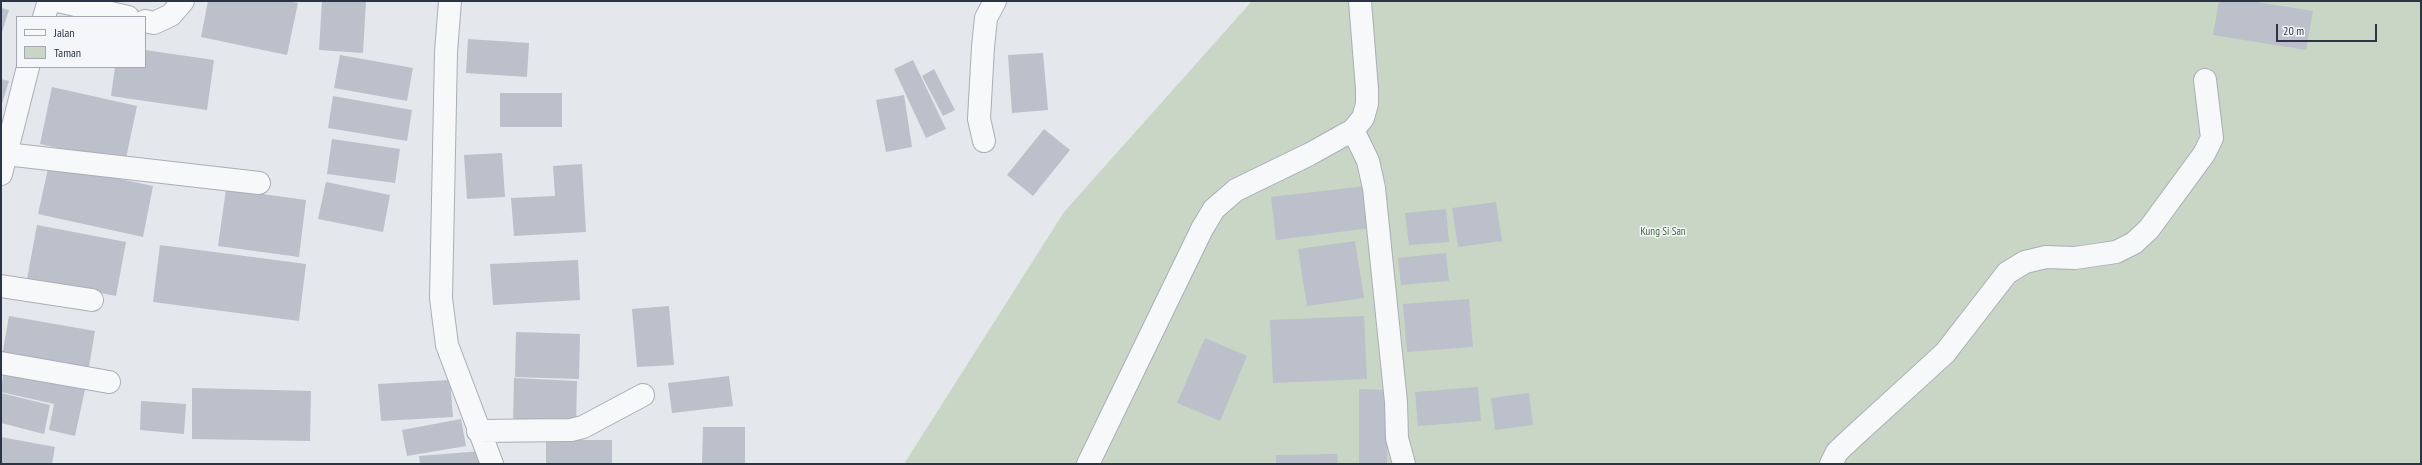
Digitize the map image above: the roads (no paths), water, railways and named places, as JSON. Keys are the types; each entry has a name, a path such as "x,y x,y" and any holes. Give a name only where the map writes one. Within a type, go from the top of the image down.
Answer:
{"street":[{"path":"44,16 49,1"},
{"path":"58,1 124,16"},
{"path":"146,21 154,23 171,15 183,1"},
{"path":"450,1 446,52 441,298 447,345 478,431 492,464"},
{"path":"984,141 979,119 983,47 986,18 995,1"},
{"path":"1088,464 1202,229 1214,209 1236,190 1310,154 1353,130 1363,118 1367,104 1360,1"},
{"path":"28,68 3,164 259,183"},
{"path":"1831,464 1837,452 1945,353 2007,273 2025,262 2046,257 2075,258 2116,252 2134,244 2149,229 2204,154 2212,138 2205,80"},
{"path":"1353,130 1368,161 1374,188 1396,402 1397,438 1404,464"},
{"path":"1,286 92,300"},
{"path":"1,363 109,382"},
{"path":"478,431 571,430 582,427 643,396"}],"park label":[{"name":"Kung Si San","path":"1663,232"}]}
